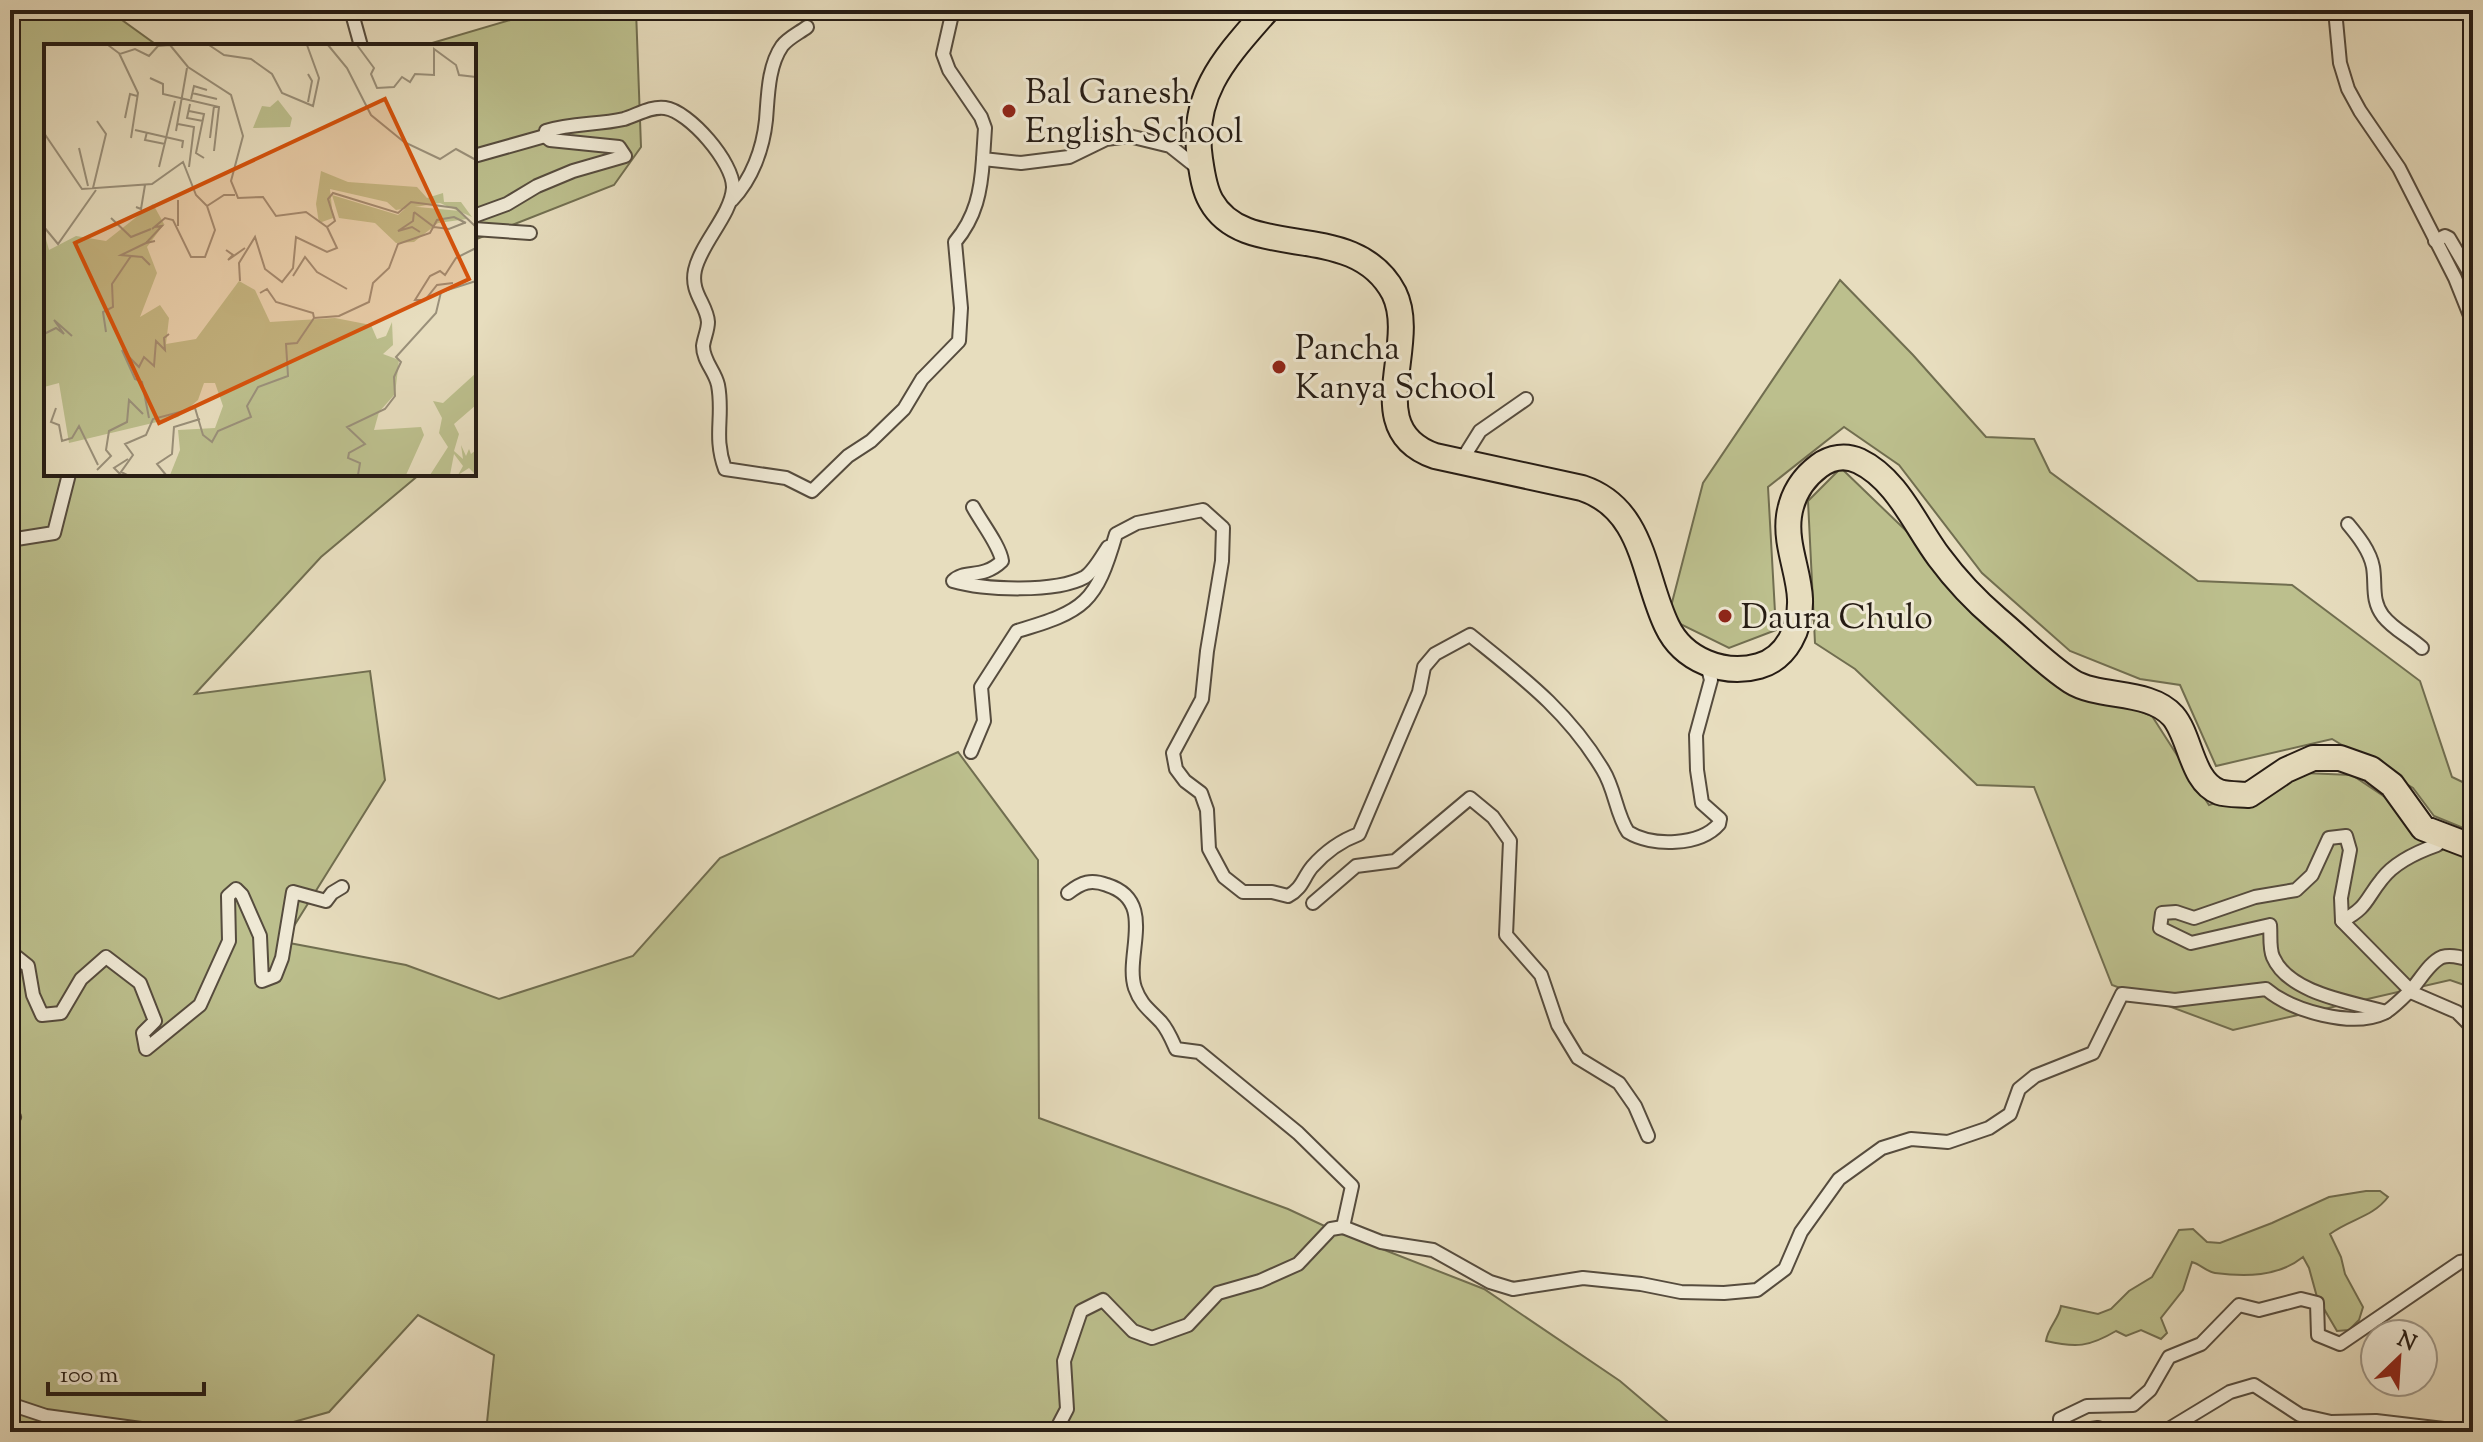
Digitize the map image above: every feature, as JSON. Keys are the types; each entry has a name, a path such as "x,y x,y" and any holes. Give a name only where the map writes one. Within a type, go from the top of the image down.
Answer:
{"highway":[{"path":"1267,10 1216,72 1206,92 1199,127 1202,172 1210,200 1221,214 1250,232 1340,249 1380,274 1395,297 1402,317 1396,412 1399,428 1408,441 1416,448 1460,463 1592,491 1611,504 1632,529 1667,628 1688,652 1707,665 1747,669 1765,664 1780,655 1790,641 1798,620 1800,600 1789,517 1798,487 1821,464 1840,457 1855,459 1876,470 1891,486 1965,589 2073,683 2152,702 2172,716 2204,782 2220,792 2249,795 2286,770 2313,758 2340,758 2371,769 2392,785 2423,828 2473,847"}],"street":[{"path":"351,10 360,44"},
{"path":"545,136 546,131 563,126 624,119 652,109 667,108 693,124 728,165 733,189 729,202 695,270 695,292 708,320 703,347 708,367 718,382 718,449 725,469 786,478 812,491 904,409 922,379 959,341 961,308 955,242 968,227 980,197 985,128 943,54 953,10"},
{"path":"2335,10 2340,63 2348,89 2399,168 2471,318 2473,334"},
{"path":"729,202 746,184 754,167 777,54 784,43 807,27"},
{"path":"476,155 545,136"},
{"path":"476,215 507,204 537,186 573,171 599,161 625,156 619,147 550,140 545,136"},
{"path":"983,159 1021,163 1069,157 1106,139 1129,136 1170,146 1202,172"},
{"path":"476,229 530,233"},
{"path":"2435,241 2445,236 2449,238 2473,279"},
{"path":"1460,463 1480,431 1526,399"},
{"path":"10,540 54,533 68,476"},
{"path":"973,507 988,536 1000,550 1002,561 993,569 978,575 959,575 953,581 970,586 1061,585 1087,576 1116,534 1137,523 1203,510 1223,528 1222,561 1202,699 1173,753 1176,769 1185,781 1201,793 1207,810 1209,849 1224,877 1243,892 1272,892 1288,896 1299,891 1311,869 1336,843 1359,834 1419,692 1424,667 1435,654 1470,635 1530,684 1579,731 1605,774 1628,832 1647,840 1660,841 1695,839 1708,834 1720,819 1702,803 1695,750 1698,724 1710,689 1707,665"},
{"path":"2348,524 2369,556 2373,568 2374,601 2383,616 2402,635 2422,648"},
{"path":"971,752 984,721 981,687 999,656 1017,631 1058,619 1081,607 1094,592 1106,569 1116,534"},
{"path":"1313,903 1356,866 1395,861 1470,798 1493,817 1510,841 1506,935 1541,975 1558,1025 1578,1058 1619,1083 1635,1106 1648,1136"},
{"path":"2386,1012 2325,997 2287,975 2272,956 2270,925 2191,943 2160,928 2162,913 2176,912 2194,918 2255,897 2296,890 2312,875 2329,838 2346,836 2350,850 2341,898 2342,921 2411,991 2457,1012 2473,1028"},
{"path":"2342,921 2361,911 2384,876 2414,853 2437,845 2440,836"},
{"path":"1068,893 1079,884 1094,880 1122,889 1133,904 1137,938 1134,985 1143,1006 1161,1023 1176,1049 1199,1052 1298,1133 1352,1186 1343,1227"},
{"path":"10,934 13,954 28,966 33,995 42,1015 61,1013 81,979 106,957 140,983 155,1021 143,1033 146,1049 200,1005 229,941 228,896 236,889 242,895 260,936 262,981 275,976 282,958 293,892 326,901 342,887"},
{"path":"1055,1432 1067,1409 1064,1361 1081,1311 1103,1300 1133,1331 1152,1338 1188,1325 1218,1293 1260,1281 1298,1264 1331,1229 1343,1227 1381,1242 1433,1250 1490,1282 1513,1289 1583,1278 1681,1292 1757,1290 1785,1269 1801,1232 1839,1179 1882,1148 1911,1139 1948,1142 1989,1128 2010,1114 2019,1089 2035,1076 2093,1053 2122,994 2175,1000 2266,989 2277,999 2306,1012 2366,1018 2386,1012 2411,991 2440,958 2453,956 2473,961"},
{"path":"10,1112 14,1117 10,1123"},
{"path":"2060,1432 2060,1419 2087,1406 2133,1405 2150,1390 2169,1357 2201,1344 2239,1305 2259,1310 2301,1299 2317,1303 2318,1335 2340,1344 2460,1262 2473,1260"},
{"path":"2164,1432 2230,1392 2254,1385 2300,1415 2331,1422 2376,1421 2469,1432"},
{"path":"10,1404 46,1416 163,1432"},
{"path":"2072,1432 2098,1428 2106,1432"}],"green space":[{"path":"10,10 108,10 155,44 44,44 44,476 418,476 321,557 195,694 370,671 385,780 284,942 406,965 499,999 633,956 720,858 958,752 1038,860 1039,1118 1288,1209 1484,1289 1620,1381 1680,1432 486,1432 494,1355 418,1315 329,1412 258,1432 34,1432 10,1425"},
{"path":"544,10 636,10 641,147 614,185 476,239 476,44 429,44"},
{"path":"1840,280 1986,437 2034,439 2050,472 2198,581 2292,585 2420,681 2452,777 2473,787 2473,832 2434,816 2413,788 2332,739 2216,766 2180,685 2140,679 2070,651 1982,573 1899,465 1844,427 1768,487 1776,630 1729,648 1668,618 1703,483"},
{"path":"1841,468 2061,680 2152,716 2209,805 2304,773 2352,775 2473,856 2473,988 2450,980 2233,1030 2112,985 2034,787 1977,785 1855,669 1815,643 1808,501"},
{"path":"2380,1191 2388,1197 2368,1214 2330,1234 2345,1274 2363,1307 2359,1320 2349,1330 2337,1331 2317,1297 2303,1257 2272,1272 2249,1275 2215,1273 2192,1262 2183,1290 2161,1318 2167,1333 2161,1339 2141,1330 2126,1336 2116,1331 2082,1345 2046,1341 2061,1306 2098,1314 2111,1309 2129,1291 2152,1277 2179,1230 2193,1229 2207,1242 2220,1243 2329,1197"}],"place":[{"name":"Bal Ganesh English School","path":"1009,111"},
{"name":"Pancha Kanya School","path":"1279,367"},
{"name":"Daura Chulo","path":"1725,616"}]}
